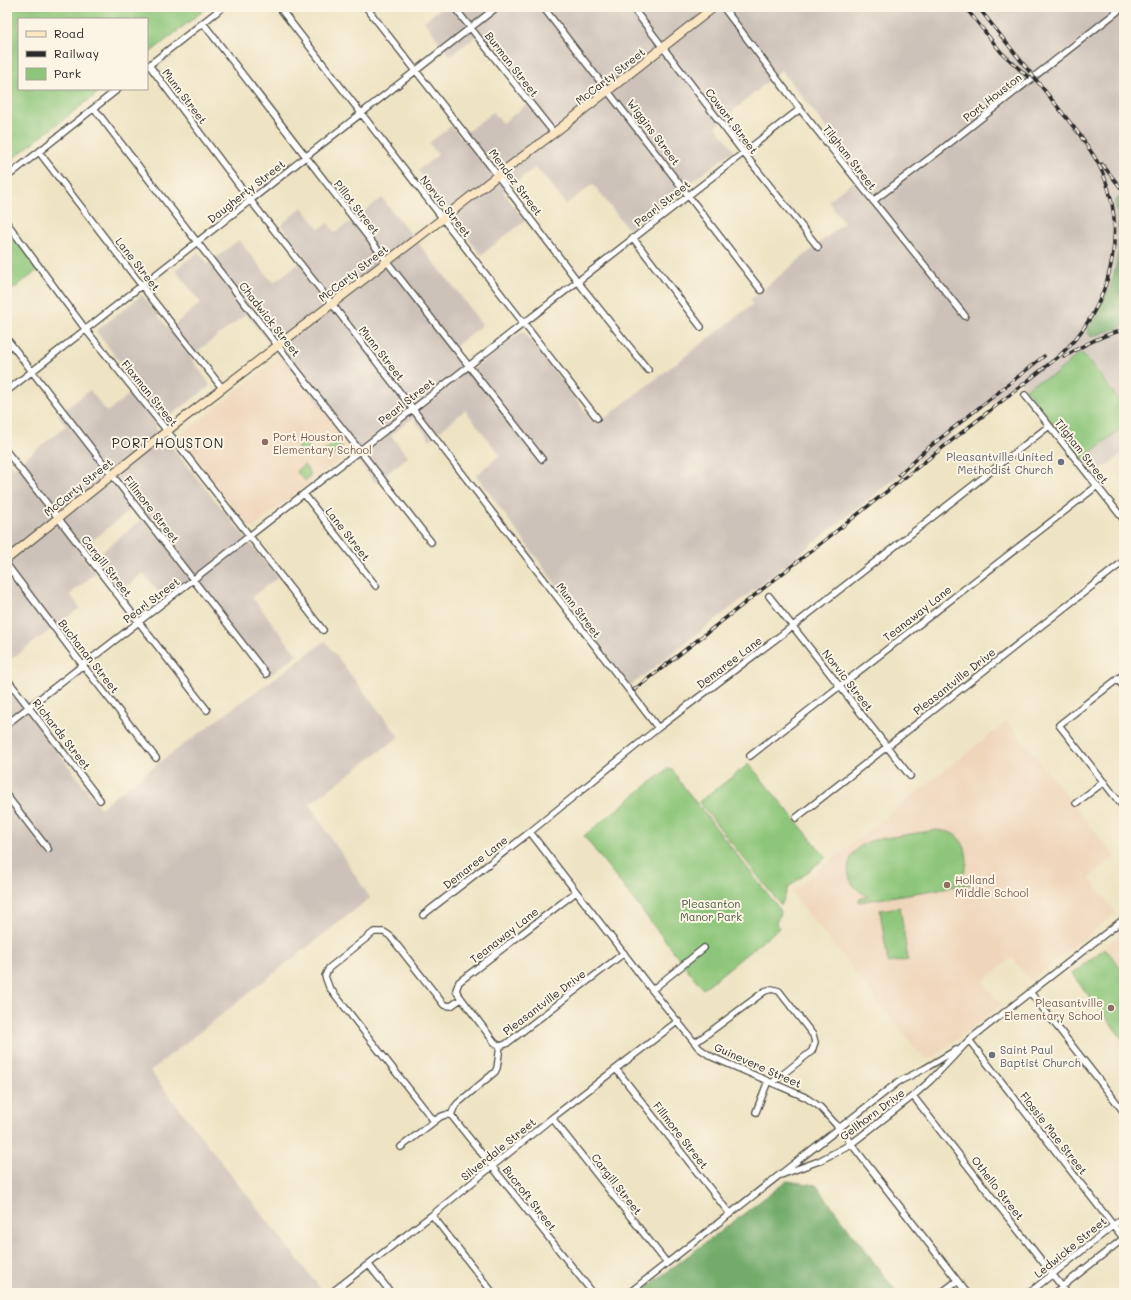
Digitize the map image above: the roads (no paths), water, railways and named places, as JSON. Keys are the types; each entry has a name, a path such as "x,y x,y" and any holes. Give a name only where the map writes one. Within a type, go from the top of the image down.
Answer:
{"main road":[{"name":"McCarty Street","path":"7,558 167,431 664,48 714,7"}],"street":[{"path":"148,66 223,7"},
{"name":"Norvic Street","path":"279,7 597,418"},
{"name":"Mendez Street","path":"366,7 648,370"},
{"name":"Burman Street","path":"454,7 554,133"},
{"name":"Daugherty Street","path":"7,391 497,7"},
{"name":"Wiggins Street","path":"543,7 762,290"},
{"name":"Cowart Street","path":"632,7 818,247"},
{"name":"Tilgham Street","path":"723,7 800,109 965,316"},
{"name":"Port Houston","path":"873,202 942,150 1123,7"},
{"name":"Pillot Street","path":"203,23 467,366 542,460"},
{"name":"Munn Street","path":"148,66 658,728"},
{"path":"7,177 117,90"},
{"name":"Chadwick Street","path":"94,108 196,243 279,346 431,542"},
{"name":"Pearl Street","path":"7,724 360,451 688,194 800,109"},
{"name":"Lane Street","path":"39,152 223,389"},
{"name":"Flaxman Street","path":"7,223 86,330 323,630"},
{"path":"633,238 702,327"},
{"name":"Fillmore Street","path":"7,339 266,674"},
{"name":"Tilgham Street","path":"1025,395 1124,520"},
{"name":"Demaree Lane","path":"423,915 530,832 658,728 793,626 1049,426"},
{"name":"Cargill Street","path":"7,452 207,710"},
{"name":"Teanaway Lane","path":"750,756 1097,486"},
{"name":"Lane Street","path":"304,494 376,586"},
{"name":"Pleasantville Drive","path":"796,818 1124,561"},
{"name":"Buchanan Street","path":"7,566 82,665 156,758"},
{"name":"Norvic Street","path":"769,596 910,776"},
{"path":"1124,674 1060,725 1124,808"},
{"name":"Richards Street","path":"7,679 100,800"},
{"path":"1117,679 1124,687"},
{"path":"1076,803 1104,782"},
{"path":"7,796 48,849"},
{"name":"Guinevere Street","path":"530,832 652,990 695,1043 712,1057 797,1093 812,1101 827,1114 967,1293"},
{"name":"Teanaway Lane","path":"461,999 456,990 459,982 576,892"},
{"name":"Gellhorn Drive","path":"778,1176 819,1161 851,1144 913,1096 930,1081 969,1040 1124,919"},
{"path":"434,1120 329,987 325,976 329,968 374,932 384,932 390,936 444,1005 451,1006 461,999 495,1043 500,1046"},
{"path":"652,990 704,948"},
{"name":"Pleasantville Drive","path":"451,1115 458,1103 497,1068 500,1046 506,1044 624,953"},
{"path":"695,1043 765,991 776,990 781,993 814,1035 814,1044 812,1051 770,1082 756,1112"},
{"path":"1030,992 1124,1112"},
{"name":"Silverdale Street","path":"331,1293 432,1216 552,1118 678,1021"},
{"name":"Flossie Mae Street","path":"969,1040 1124,1238"},
{"name":"Gellhorn Drive","path":"629,1293 898,1082 924,1069 963,1046"},
{"name":"Fillmore Street","path":"616,1069 730,1214"},
{"name":"Othello Street","path":"913,1096 1067,1293"},
{"path":"401,1147 434,1120 445,1115 451,1115"},
{"name":"Bucroft Street","path":"451,1115 592,1293"},
{"name":"Cargill Street","path":"552,1118 667,1263"},
{"path":"432,1216 493,1293"},
{"name":"Ledwicke Street","path":"1029,1293 1124,1217"},
{"path":"1054,1293 1124,1238"},
{"path":"369,1264 392,1293"},
{"path":"941,1293 957,1281"}],"railway":[{"path":"965,7 1001,52 1028,77"},
{"path":"978,7 1084,140"},
{"path":"634,690 1058,357 1076,338 1091,316 1103,292 1110,267 1114,242 1114,216 1109,190 1099,165 1081,137"},
{"path":"1102,164 1124,192"},
{"path":"1064,357 1093,341 1124,330"},
{"path":"899,475 923,452 1044,356"}],"place":[{"name":"Port Houston Elementary School","path":"265,442"},
{"name":"Pleasantville United Methodist Church","path":"1061,462"},
{"name":"Holland Middle School","path":"947,885"},
{"name":"Pleasantville Elementary School","path":"1111,1008"},
{"name":"Saint Paul Baptist Church","path":"992,1055"}],"district":[{"name":"PORT HOUSTON","path":"168,442"}],"park label":[{"name":"Pleasanton Manor Park","path":"711,909"}]}
